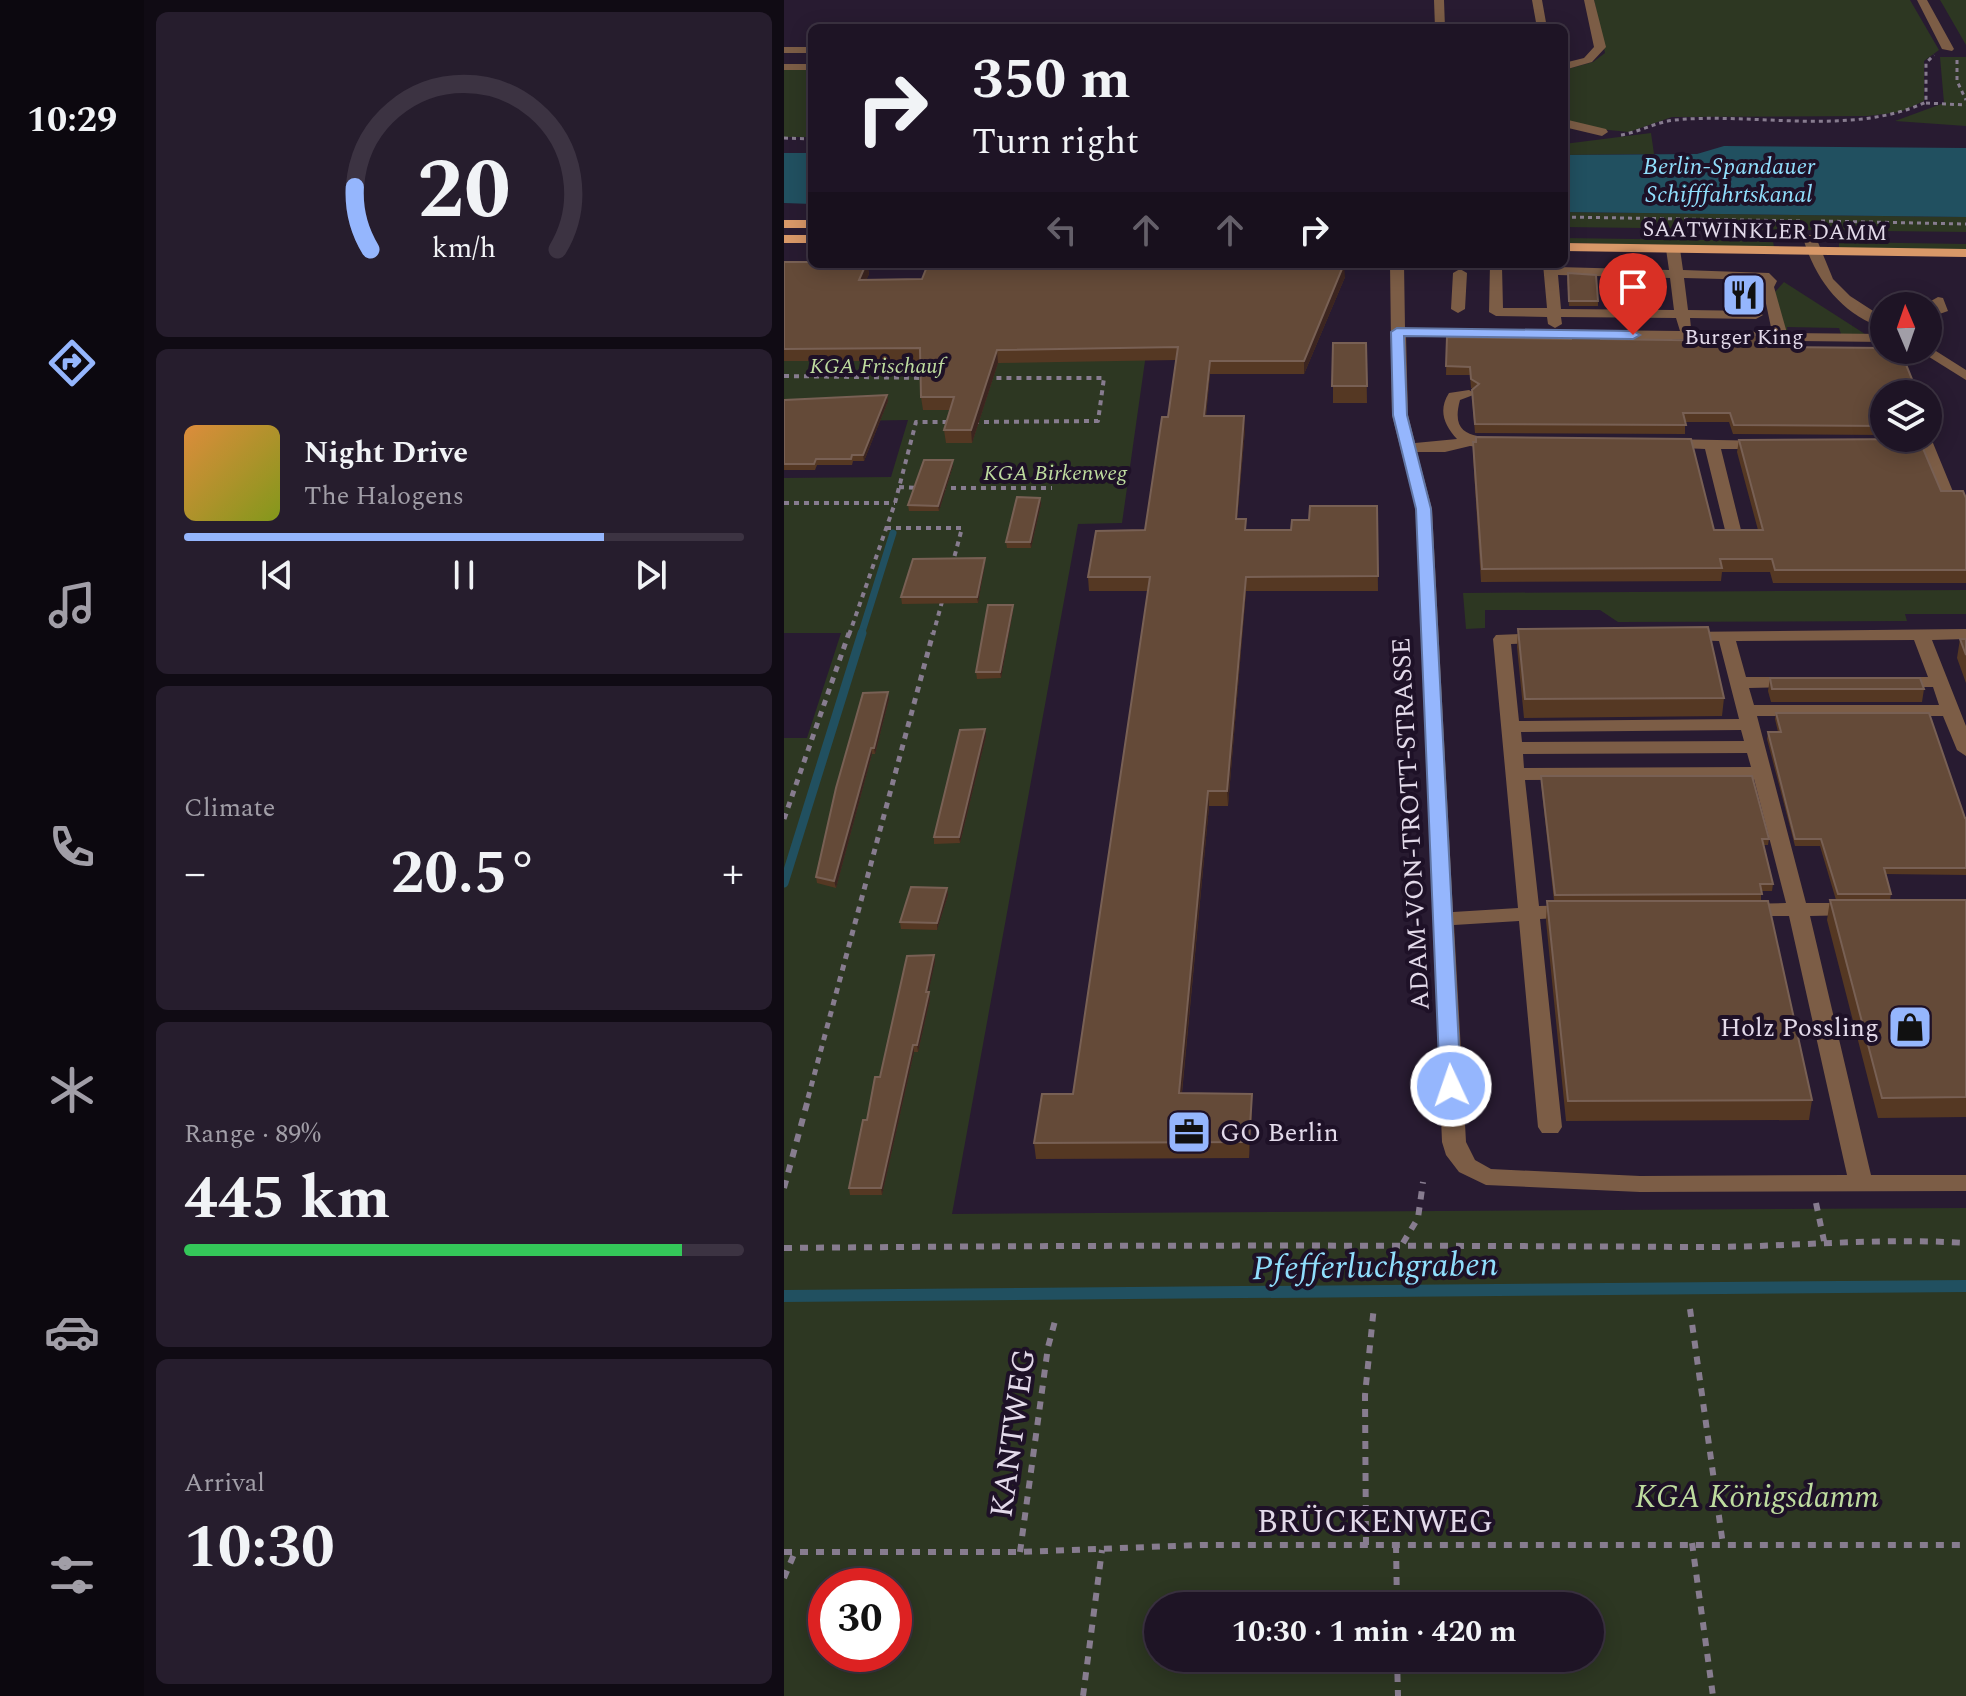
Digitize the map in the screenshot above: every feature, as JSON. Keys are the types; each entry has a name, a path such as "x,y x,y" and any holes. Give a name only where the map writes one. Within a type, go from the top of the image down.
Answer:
{"main road":[{"path":"784,224 808,224"},
{"name":"SAATWINKLER DAMM","path":"1568,234 1966,253"},
{"path":"784,239 808,239"},
{"name":"SAATWINKLER DAMM","path":"1568,247 1673,249 1966,240"}],"street":[{"path":"1439,0 1440,24"},
{"path":"1537,0 1541,24"},
{"path":"1568,66 1588,60 1600,47 1589,0"},
{"path":"1922,0 1952,53"},
{"path":"784,50 808,50"},
{"path":"784,67 808,67"},
{"path":"1568,124 1602,132"},
{"path":"1811,245 1817,267 1828,284 1870,315"},
{"path":"1673,249 1685,336"},
{"name":"ADAM-VON-TROTT-STRASSE","path":"1397,268 1400,415 1424,509 1454,1142 1467,1166 1486,1177 1516,1181 1966,1183"},
{"path":"1495,268 1496,312 1756,315"},
{"path":"1551,268 1556,334"},
{"path":"1568,268 1764,276 1770,281 1767,287 1781,338"},
{"path":"1458,309 1460,273"},
{"path":"1397,332 1870,338"},
{"path":"1942,361 1966,376"},
{"path":"1469,394 1454,396 1450,402 1450,415 1458,433 1470,441"},
{"path":"1409,448 1445,447 1470,441 1522,444"},
{"path":"1648,444 1788,444"},
{"path":"1712,444 1733,530"},
{"path":"1929,452 1948,499"},
{"path":"1921,634 1966,750"},
{"path":"1662,636 1966,634"},
{"path":"1726,635 1798,910 1861,1184"},
{"path":"1550,1127 1502,639 1566,638"},
{"path":"1739,683 1816,682"},
{"path":"1878,682 1939,682"},
{"path":"1511,727 1951,710"},
{"path":"1515,748 1756,747"},
{"path":"1517,774 1762,773"},
{"path":"1718,910 1874,909"},
{"path":"1443,919 1499,918 1527,912 1590,911"}],"path":[{"path":"1623,135 1639,133 1673,120 1880,117 1903,113 1926,103 1966,102 1957,81 1952,53 1937,54 1926,63 1926,103"},
{"path":"784,138 808,139"},
{"path":"1568,217 1966,224"},
{"path":"784,376 931,378"},
{"path":"784,819 895,503 916,422 1098,421 1104,378 978,378"},
{"path":"899,487 1052,488"},
{"path":"784,503 895,503"},
{"path":"886,528 962,528 950,573"},
{"path":"784,1188 946,588"},
{"path":"784,794 792,794"},
{"path":"1403,1243 1418,1218 1423,1182"},
{"path":"1812,1184 1824,1241"},
{"path":"784,1248 1403,1243 1744,1248 1824,1241 1966,1243"},
{"path":"1366,1545 1366,1357 1374,1306"},
{"path":"1690,1309 1723,1545"},
{"name":"KANTWEG","path":"1020,1552 1048,1347 1055,1321"},
{"path":"1692,1543 1713,1696"},
{"name":"BRÜCKENWEG","path":"784,1552 1020,1552 1200,1545 1966,1545"},
{"path":"1396,1545 1397,1592"},
{"path":"1083,1696 1102,1550"},
{"path":"784,1578 795,1552"},
{"path":"1397,1672 1398,1696"}],"green space":[{"path":"1594,0 1910,0 1939,50 1924,61 1924,101 1900,112 1868,116 1672,117 1629,132 1568,122 1568,69 1593,62 1605,53"},
{"path":"1940,0 1966,0 1966,45 1943,5"},
{"path":"1940,57 1966,57 1966,126 1895,121 1944,103"},
{"path":"784,70 808,70 808,137 784,137"},
{"path":"1651,133 1654,154 1568,155 1568,143"},
{"path":"1568,212 1966,217 1966,232 1568,227"},
{"path":"1568,238 1773,241 1774,247 1568,243"},
{"path":"1839,242 1966,244 1966,250 1839,248"},
{"path":"1784,282 1865,334 1841,334 1839,328 1787,327 1788,334 1785,333 1774,293"},
{"path":"784,310 1147,347 1122,523 1078,524 952,1214 1966,1208 1966,1696 784,1696 784,738 807,738 841,633 784,633 784,478 891,477 908,420 846,421 784,415"},
{"path":"1966,590 1966,614 1905,614 1907,621 1618,622 1600,610 1485,610 1485,628 1466,629 1463,593"}],"water":[{"name":"Berlin-Spandauer Schifffahrtskanal","path":"1724,146 1966,148 1966,217 1568,212 1568,155 1697,154"},
{"path":"784,153 808,153 808,204 784,203"}],"building":[{"path":"784,262 808,262 808,268 864,268 859,280 922,279 926,268 1342,268 1304,361 1210,361 1204,416 1244,416 1236,519 1246,519 1245,530 1291,530 1292,520 1309,520 1310,506 1377,506 1378,576 1246,577 1227,791 1208,791 1179,1093 1252,1094 1249,1142 1034,1143 1042,1094 1073,1094 1150,577 1088,577 1096,531 1145,530 1162,417 1168,417 1178,347 997,350 971,430 944,430 954,397 921,397 920,348 784,349"},
{"path":"1568,273 1596,275 1598,301 1569,301"},
{"name":"Burger King","path":"1726,277 1759,278 1764,298 1760,298 1761,305 1730,302"},
{"path":"1571,333 1601,333 1601,339 1738,341 1737,335 1769,335 1772,347 1870,348 1870,364 1906,364 1912,380 1870,380 1870,426 1734,425 1730,413 1683,413 1686,425 1475,424 1472,390 1479,384 1471,379 1470,367 1446,366 1447,337 1571,339"},
{"path":"1333,343 1366,343 1367,386 1332,386"},
{"path":"887,395 863,455 852,455 851,459 816,459 814,464 784,464 784,400"},
{"path":"1476,437 1691,439 1714,530 1763,530 1739,440 1870,439 1870,452 1924,452 1941,491 1963,491 1966,498 1966,570 1775,570 1772,559 1720,559 1722,568 1482,569 1473,442 1476,442"},
{"path":"924,460 953,460 938,506 908,505"},
{"path":"1017,497 1040,498 1030,542 1006,542"},
{"path":"985,558 977,597 901,597 913,559"},
{"path":"988,605 1013,605 1000,672 976,672"},
{"path":"1708,627 1724,698 1525,699 1518,629"},
{"path":"1960,639 1966,639 1966,655"},
{"path":"1770,678 1920,678 1924,689 1772,689"},
{"path":"888,692 834,881 816,877 836,788 863,693"},
{"path":"1776,713 1929,713 1966,818 1966,868 1884,868 1891,894 1838,894 1821,839 1795,839 1768,732 1781,732"},
{"path":"985,729 959,837 934,837 960,730"},
{"path":"1541,776 1752,776 1769,839 1762,839 1773,884 1760,884 1762,894 1555,895"},
{"path":"911,887 947,888 937,923 900,922"},
{"name":"Holz Possling","path":"1830,900 1966,900 1966,1097 1882,1098"},
{"path":"1547,901 1768,901 1812,1100 1568,1101"},
{"path":"934,955 917,1045 913,1045 881,1188 849,1188 875,1077 880,1077 907,956"}],"waterway":[{"path":"861,635 893,533"},
{"path":"784,883 862,633"},
{"name":"Pfefferluchgraben","path":"784,1296 1966,1286"}],"place":[{"name":"Burger King","path":"1744,295"},
{"name":"Holz Possling","path":"1910,1027"},
{"name":"GO Berlin","path":"1189,1132"}],"route":[{"path":"1451,1086 1424,509 1400,415 1397,332 1633,335"}],"park label":[{"name":"KGA Frischauf","path":"877,365"},
{"name":"KGA Birkenweg","path":"1055,472"},
{"name":"KGA Königsdamm","path":"1757,1496"}]}
